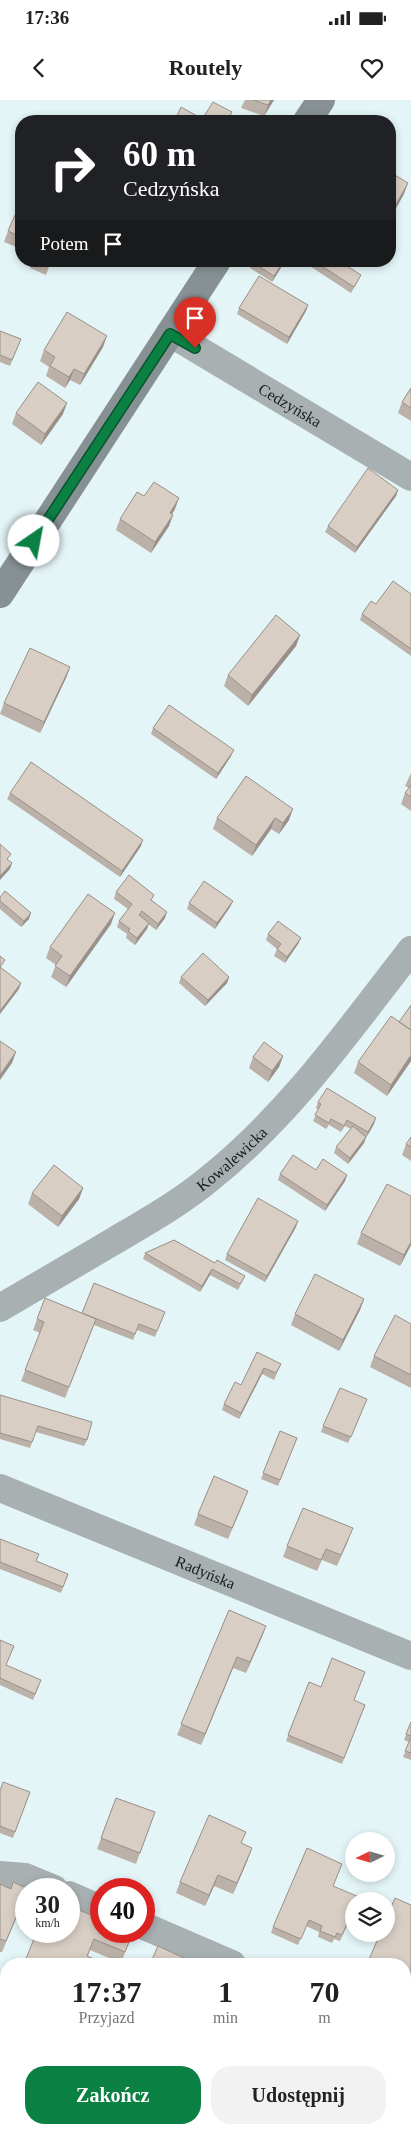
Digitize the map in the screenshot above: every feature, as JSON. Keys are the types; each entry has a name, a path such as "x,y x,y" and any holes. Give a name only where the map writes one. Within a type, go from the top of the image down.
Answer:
{"street":[{"path":"311,115 321,100"},
{"path":"0,594 212,267"},
{"name":"Cedzyńska","path":"170,334 411,477"},
{"name":"Kowalewicka","path":"0,1308 160,1213 215,1173 259,1134 306,1084 411,950"},
{"name":"Radyńska","path":"0,1488 411,1656"},
{"path":"0,1875 26,1876 30,1878"},
{"path":"155,1931 218,1958"}],"building":[{"path":"253,100 271,100 268,105"},
{"path":"213,102 232,112 230,115 205,115"},
{"path":"181,107 195,115 177,115"},
{"path":"396,176 408,183 396,204"},
{"path":"15,215 15,234 8,231"},
{"path":"260,267 280,267 274,276"},
{"path":"323,267 348,267 361,275 354,287"},
{"path":"259,276 308,305 289,337 239,308"},
{"path":"67,312 107,336 84,374 74,369 69,377 50,366 55,357 44,350"},
{"path":"0,331 21,339 12,360 0,355"},
{"path":"38,382 67,403 45,434 16,413"},
{"path":"411,388 411,408 402,402"},
{"path":"368,468 398,490 357,547 328,526"},
{"path":"154,482 179,498 170,513 173,515 155,542 120,519 137,492 144,496"},
{"path":"393,581 411,594 411,649 362,614 371,601 376,604"},
{"path":"276,615 300,635 252,695 228,675"},
{"path":"30,648 70,667 44,722 4,703"},
{"path":"169,705 234,750 218,773 153,728"},
{"path":"31,762 143,840 122,871 10,793"},
{"path":"246,776 293,809 283,823 275,818 256,845 217,818"},
{"path":"411,785 411,797 405,793"},
{"path":"0,844 11,854 7,859 12,863 0,876"},
{"path":"129,875 154,895 151,900 167,912 158,924 142,911 139,915 149,923 137,938 128,931 130,929 119,921 132,904 116,892"},
{"path":"204,881 233,901 217,923 189,903"},
{"path":"5,891 31,913 24,921 0,901 0,897"},
{"path":"88,894 115,913 70,976 55,966 62,956 50,947"},
{"path":"278,921 301,938 287,957 277,949 281,944 268,934"},
{"path":"203,953 229,977 208,1000 181,977"},
{"path":"0,956 5,960 0,967"},
{"path":"0,967 21,983 0,1011"},
{"path":"411,1005 411,1030 399,1022"},
{"path":"391,1016 411,1030 411,1055 391,1085 358,1062"},
{"path":"0,1041 16,1052 0,1075"},
{"path":"264,1042 283,1056 272,1071 253,1057"},
{"path":"327,1088 376,1118 368,1132 347,1120 344,1126 331,1119 329,1123 315,1115 321,1104 318,1102"},
{"path":"353,1126 366,1137 350,1158 336,1147"},
{"path":"411,1137 411,1147 406,1144"},
{"path":"293,1155 316,1170 323,1159 347,1175 327,1205 280,1174"},
{"path":"54,1165 83,1188 62,1216 32,1193"},
{"path":"387,1184 411,1196 411,1242 404,1255 361,1233"},
{"path":"258,1198 298,1221 267,1276 227,1254"},
{"path":"174,1240 215,1263 217,1260 245,1276 240,1284 212,1269 202,1286 145,1253"},
{"path":"315,1274 364,1299 343,1340 295,1314"},
{"path":"94,1283 165,1312 157,1331 139,1324 135,1334 82,1313"},
{"path":"45,1298 96,1319 69,1387 25,1370 44,1322 37,1319"},
{"path":"395,1315 411,1324 411,1375 374,1356"},
{"path":"257,1352 281,1364 276,1373 264,1368 241,1413 224,1404 235,1382 241,1385"},
{"path":"340,1388 367,1399 351,1437 323,1426"},
{"path":"0,1395 92,1422 87,1440 38,1426 32,1442 0,1433"},
{"path":"280,1431 297,1438 280,1480 263,1473"},
{"path":"214,1476 248,1491 232,1528 198,1514"},
{"path":"303,1508 353,1528 341,1555 326,1549 321,1560 287,1546"},
{"path":"0,1539 39,1554 36,1561 68,1574 63,1587 0,1562"},
{"path":"229,1610 266,1626 250,1662 237,1657 205,1734 181,1724"},
{"path":"0,1640 14,1646 6,1665 41,1680 35,1694 0,1678"},
{"path":"332,1658 365,1672 354,1700 365,1705 344,1758 288,1735 309,1682 321,1687"},
{"path":"411,1722 411,1736 406,1734"},
{"path":"411,1737 411,1753 405,1751"},
{"path":"3,1782 30,1792 15,1832 0,1826 0,1791"},
{"path":"116,1798 155,1812 140,1853 101,1838"},
{"path":"209,1815 246,1832 241,1843 252,1848 237,1883 218,1875 209,1895 180,1882"},
{"path":"307,1848 342,1864 333,1886 347,1892 345,1892 345,1928 342,1935 337,1933 335,1937 320,1931 322,1926 309,1920 301,1939 273,1927"},
{"path":"13,1882 15,1883 15,1920 6,1941 0,1939 0,1884 11,1889"},
{"path":"395,1898 411,1905 411,1958 370,1958 377,1942 395,1942"},
{"path":"80,1910 90,1915 90,1943 92,1943 87,1956 92,1958 26,1958 32,1943 80,1943"},
{"path":"104,1943 129,1943 125,1952"},
{"path":"158,1946 184,1958 153,1958"}],"route":[{"path":"34,541 170,334 195,348"}]}
